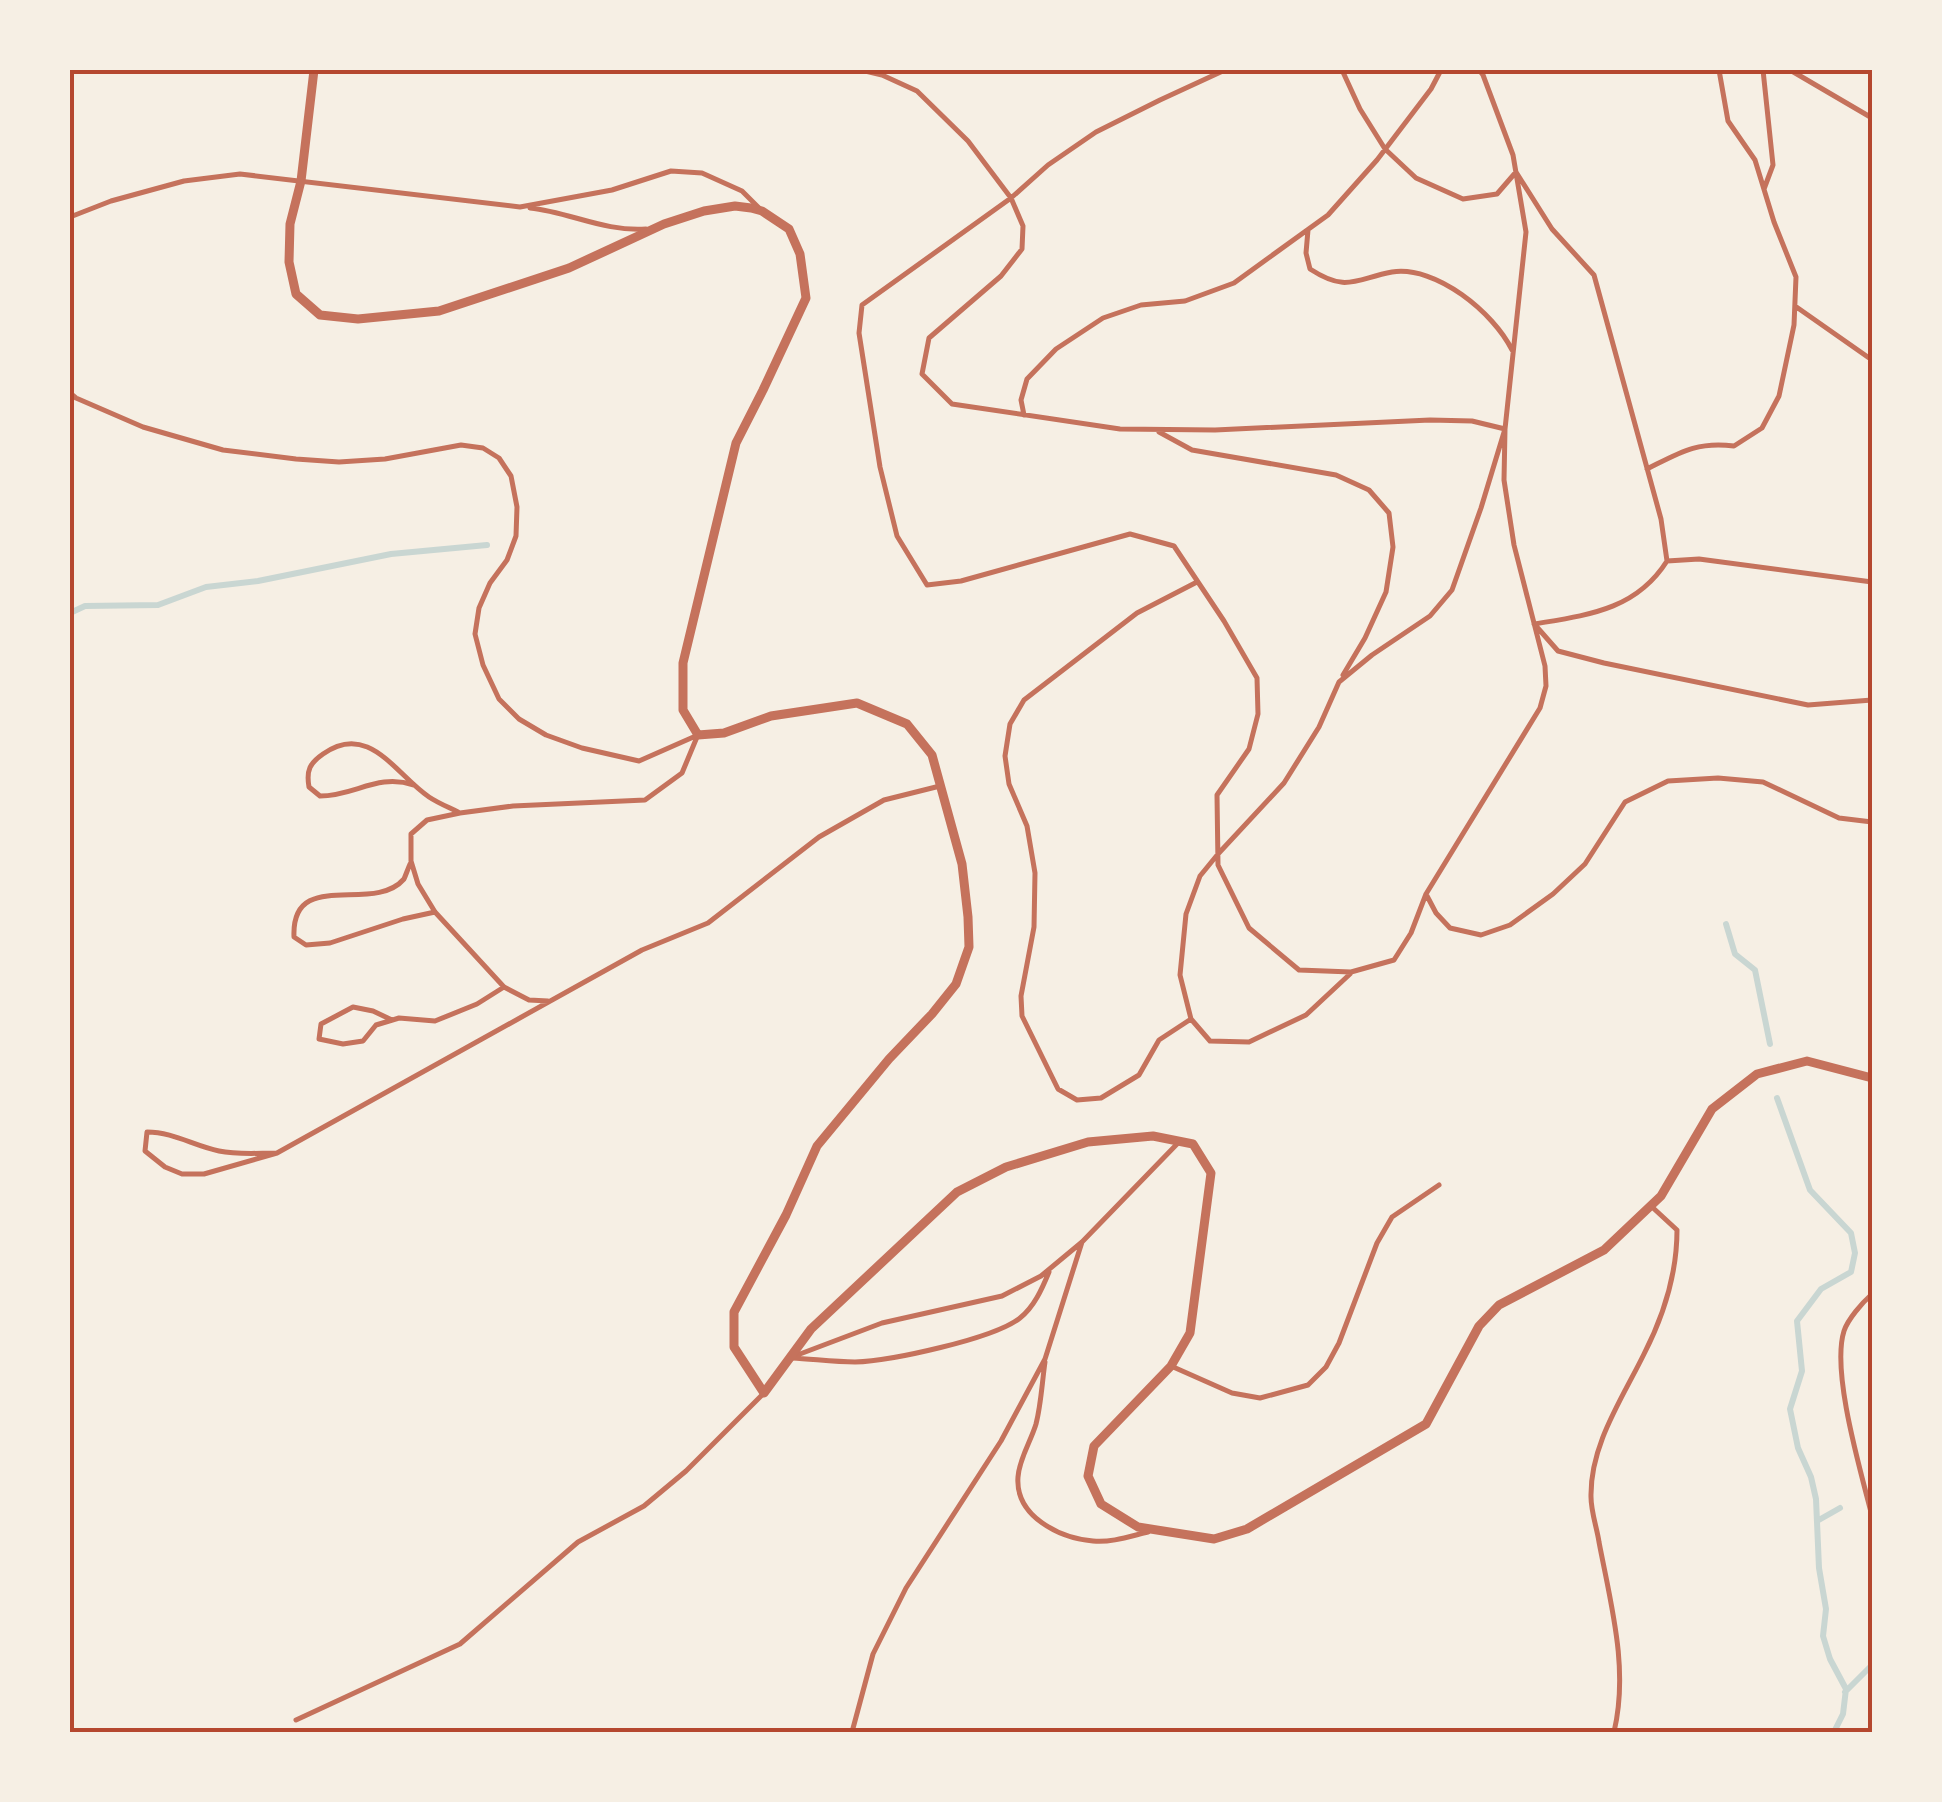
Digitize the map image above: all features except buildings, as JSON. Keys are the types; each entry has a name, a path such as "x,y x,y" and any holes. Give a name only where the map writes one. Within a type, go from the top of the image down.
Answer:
{"street":[{"path":"314,70 302,181 290,224 289,262 296,294 320,315 358,320 439,312 569,268 704,211 735,206 762,211 789,229 800,254 806,298 736,443 683,663 683,710 698,735 724,734 771,716 858,703 908,724 932,755 941,786 962,864 969,947 956,984 816,1146 786,1215 734,1312 734,1347 764,1393 810,1330 958,1192 1006,1167 1088,1142 1153,1136 1194,1144 1211,1174 1190,1333 1171,1366 1094,1446 1088,1476 1101,1504 1138,1527 1214,1540 1247,1530 1426,1424 1479,1326 1499,1305 1604,1250 1661,1196 1712,1110 1757,1074 1807,1061 1872,1078"}],"lane":[{"path":"861,70 882,75 917,92 968,141 1010,198 1023,226 1022,249 1001,276 928,338 922,374 952,404 1120,430 1216,430 1430,420 1472,421 1505,428"},
{"path":"1225,70 1096,132 1048,165 1010,198 862,305 858,333 880,467 897,536 927,585 962,581 1130,534 1174,546 1257,678 1258,714 1250,749 1217,795 1218,865 1249,928 1300,970 1351,972 1394,960 1426,894 1540,708 1546,686 1545,666 1504,480 1505,428 1526,232 1513,154 1479,70"},
{"path":"1342,70 1385,149 1416,178 1463,199 1497,194 1516,172"},
{"path":"1024,417 1022,400 1027,379 1072,338 1103,318 1141,305 1185,301 1234,284 1328,215 1385,149 1431,89 1440,70"},
{"path":"1647,468 1712,443 1734,446 1762,428 1779,396 1794,325 1796,277 1754,160 1728,121 1719,70"},
{"path":"1763,70 1773,166 1764,189"},
{"path":"1790,70 1872,118"},
{"path":"520,206 612,190 672,172 702,174 742,190 762,211"},
{"path":"1516,172 1552,230 1594,275 1647,468 1667,561 1647,587 1609,608 1534,624"},
{"path":"70,216 184,180 240,174 553,210 626,230 654,229"},
{"path":"1308,230 1306,254 1310,269 1328,281 1356,283 1393,272 1414,272 1477,306 1503,332 1513,352"},
{"path":"1795,306 1872,360"},
{"path":"70,393 143,426 223,450 339,462 385,459 460,445 483,448 500,458 511,476 517,507 516,536 508,560 490,583 479,608 475,634 499,699 519,719 546,735 639,761 698,735"},
{"path":"1339,682 1430,616 1452,590 1505,428"},
{"path":"1155,430 1192,450 1336,475 1369,490 1389,512 1393,547 1386,592 1319,727 1284,782 1200,876 1186,914 1180,975 1191,1019 1210,1040 1249,1042 1306,1015 1351,972"},
{"path":"1667,561 1698,559 1872,582"},
{"path":"1191,1019 1159,1040 1139,1075 1101,1098 1076,1100 1058,1088 1022,1016 1021,996 1034,927 1035,872 1027,826 1009,784 1005,756 1010,724 1024,700 1137,613 1198,582"},
{"path":"1534,624 1558,651 1604,663 1808,706 1872,700"},
{"path":"551,1001 529,1000 504,987 436,912 418,884 411,861 411,834 427,820 460,813 513,806 645,800 682,773 698,735"},
{"path":"414,785 384,780 338,796 320,796 309,787 307,773 312,762 334,746 350,742 387,758 429,797 460,813"},
{"path":"1426,894 1450,928 1481,936 1510,925 1553,894 1585,864 1625,802 1668,781 1718,778 1762,782 1839,818 1872,822"},
{"path":"277,1152 218,1151 167,1132 147,1132 145,1151 165,1167 182,1174 204,1174 277,1152 642,950 708,923 819,837 884,800 941,786"},
{"path":"411,861 405,878 385,892 323,896 303,904 293,918 294,937 306,945 330,943 436,912"},
{"path":"392,1020 353,1007 322,1024 319,1039 343,1044 363,1040 376,1026 399,1018 435,1021 478,1004 504,987"},
{"path":"790,1358 882,1323 1002,1296 1040,1276 1082,1242 1180,1142"},
{"path":"1171,1366 1232,1393 1260,1398 1308,1385 1326,1367 1339,1343 1377,1243 1392,1218 1438,1185"},
{"path":"1614,1732 1620,1707 1620,1658 1591,1497 1597,1454 1608,1422 1653,1334 1667,1300 1677,1257 1678,1230 1651,1206"},
{"path":"1082,1242 1046,1359 1037,1418 1020,1467 1017,1481 1021,1499 1032,1517 1070,1536 1094,1542 1154,1530"},
{"path":"790,1358 856,1362 908,1355 986,1334 1020,1318 1041,1293 1050,1268"},
{"path":"1872,1294 1844,1329 1840,1362 1854,1447 1872,1516"},
{"path":"852,1732 874,1654 906,1588 1001,1440 1046,1359"},
{"path":"296,1720 460,1644 578,1542 644,1506 686,1471 764,1393"}],"waterway":[{"path":"70,613 85,606 158,605 206,587 258,581 391,554 487,545"},
{"path":"1726,924 1735,954 1755,970 1770,1044"},
{"path":"1777,1098 1810,1190 1851,1233 1855,1253 1851,1272 1821,1289 1797,1321 1802,1371 1790,1409 1798,1448 1816,1499 1819,1568 1826,1609 1823,1636 1846,1689 1843,1714 1834,1732"},
{"path":"1817,1521 1840,1508"},
{"path":"1845,1692 1872,1665"}]}
